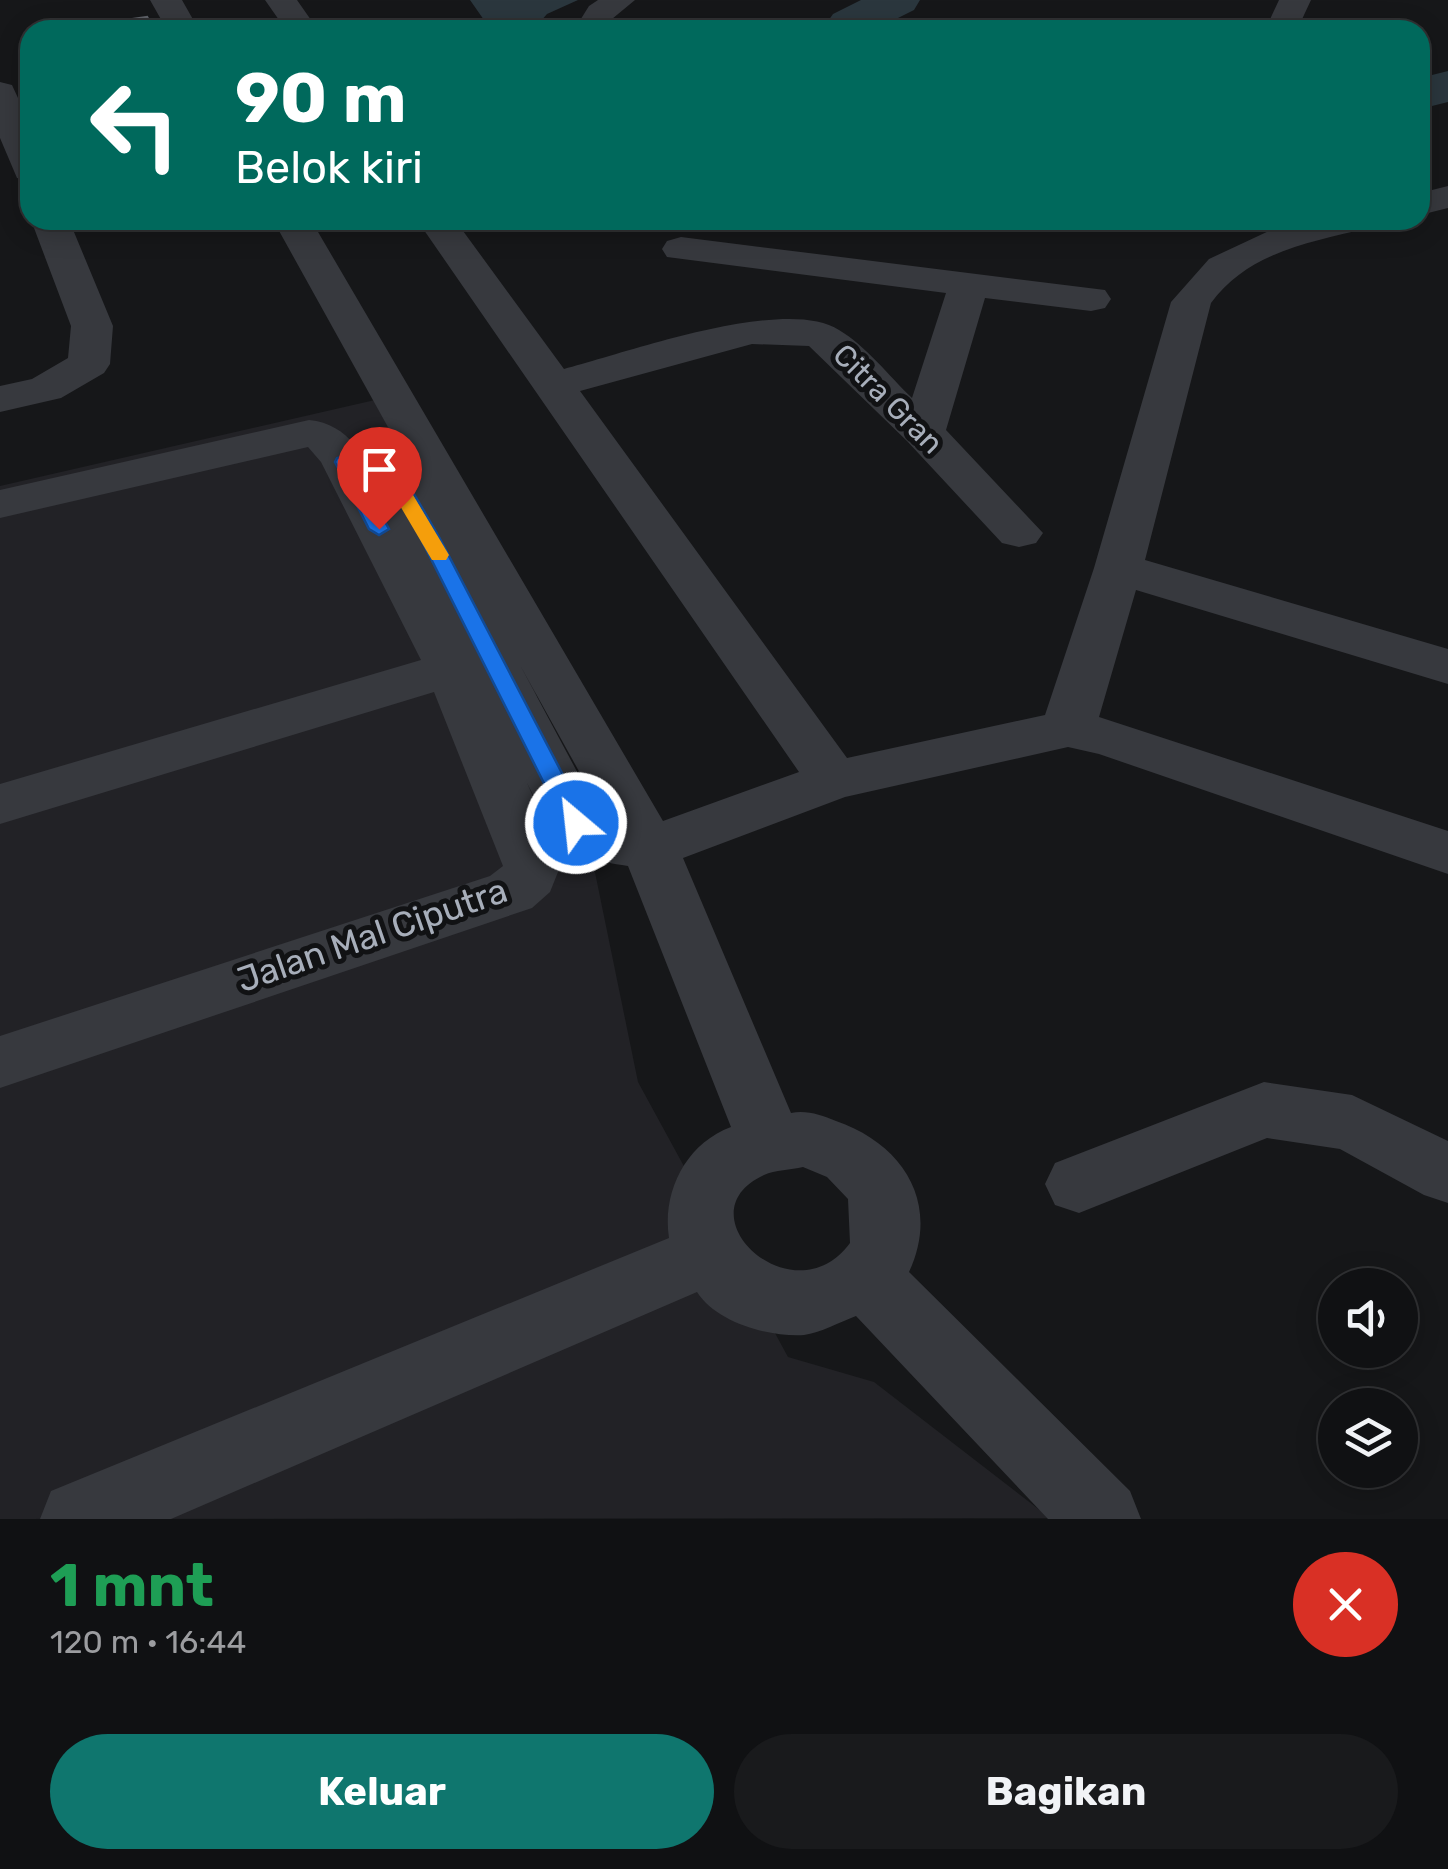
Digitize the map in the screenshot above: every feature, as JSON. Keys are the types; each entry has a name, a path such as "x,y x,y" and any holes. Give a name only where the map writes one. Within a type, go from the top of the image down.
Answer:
{"street":[{"path":"596,20 618,0"},
{"path":"0,92 18,161"},
{"path":"0,398 46,390 89,364 92,326 54,230"},
{"path":"298,230 650,848 769,1140"},
{"path":"443,230 834,780"},
{"path":"1068,729 1118,568 1191,302 1213,271 1286,230"},
{"path":"670,234 969,286 1091,299"},
{"path":"670,234 731,309"},
{"path":"922,432 969,286"},
{"name":"Citra Gran","path":"553,385 731,309 833,343 1018,533"},
{"name":"Jalan Mal Ciputra","path":"0,504 315,432 326,436 344,462 451,670 529,848 533,866 522,885 512,892 0,1062"},
{"path":"344,462 376,456 390,469 430,537 576,823 608,842 650,848 834,780 1068,729 1108,738 1448,853"},
{"path":"1118,568 1448,668"},
{"path":"0,804 451,670"},
{"path":"1079,1184 1264,1110 1352,1124 1448,1174"},
{"path":"802,1139 837,1148 864,1168 882,1196 888,1223 883,1252 866,1277 828,1300 781,1304 736,1288 707,1255 698,1230 707,1183 722,1164 743,1149 769,1140 802,1139"},
{"path":"78,1519 707,1255"},
{"path":"866,1277 1102,1519"}],"shaded area":[{"path":"470,0 578,0 542,20 484,20"},
{"path":"388,397 501,595 590,848 638,1082 788,1357 874,1382 1050,1518 0,1519 0,486"}],"waterway":[{"path":"858,20 897,0"},
{"path":"1430,91 1448,86"}],"slow traffic":[{"path":"386,465 439,555"}],"route":[{"path":"379,529 344,462 376,456 390,469 430,537 576,823"}]}
